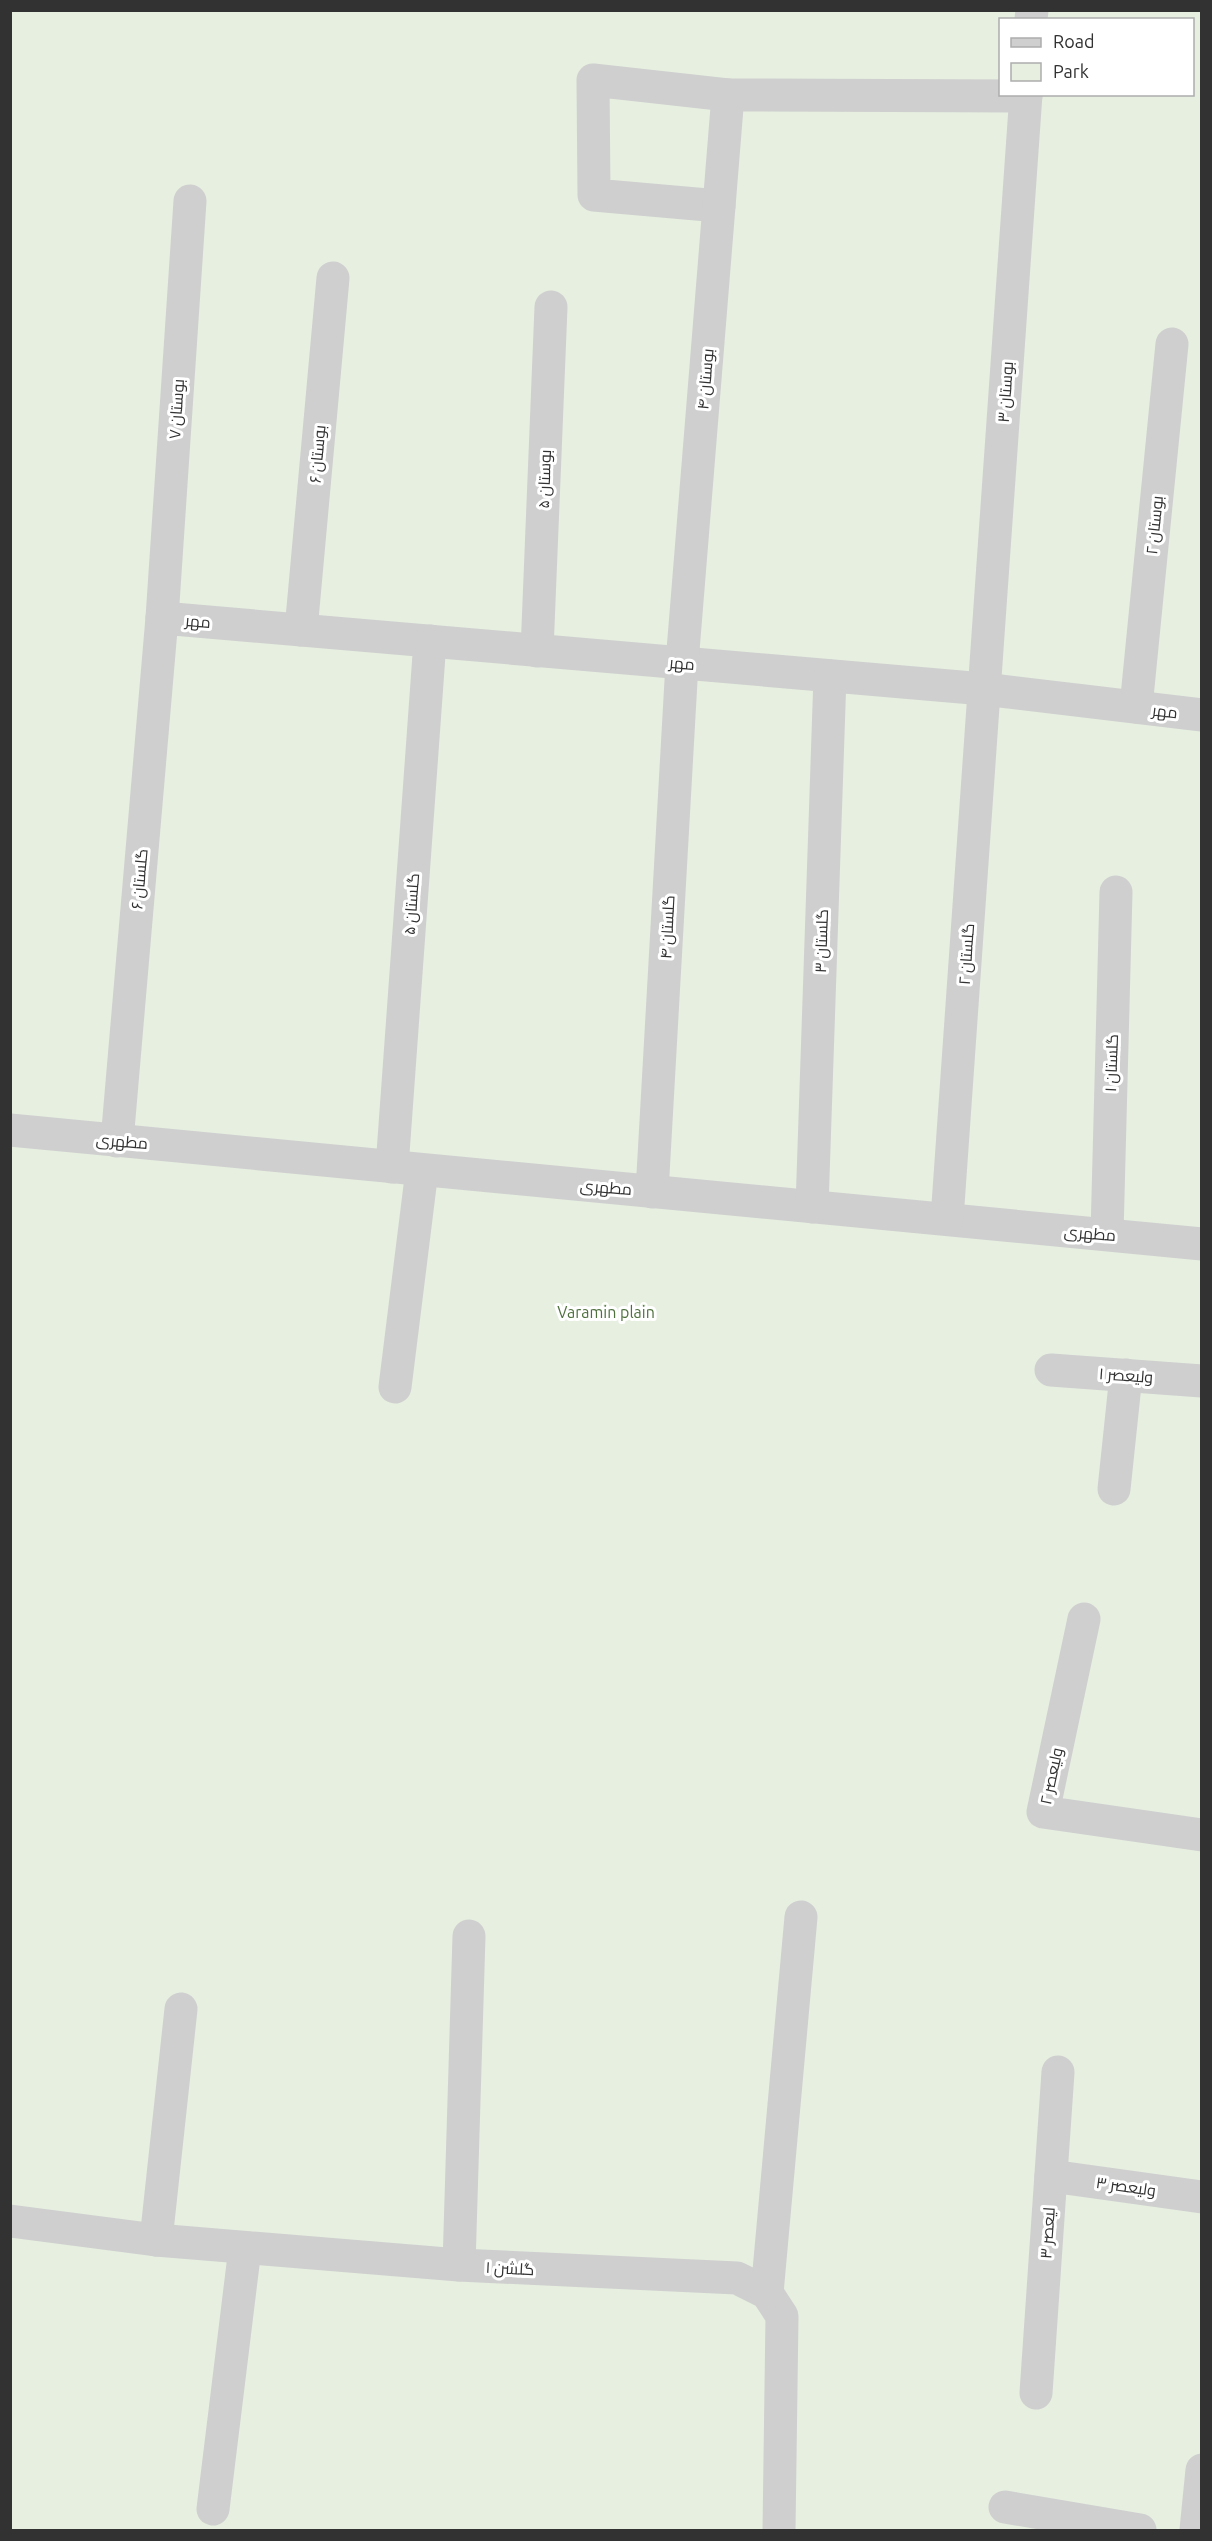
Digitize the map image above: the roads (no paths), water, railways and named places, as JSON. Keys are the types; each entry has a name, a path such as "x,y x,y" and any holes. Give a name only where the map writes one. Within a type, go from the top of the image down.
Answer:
{"street":[{"path":"719,206 594,195 593,80 728,95 999,95"},
{"name":"بوستان ۴","path":"682,663 728,95"},
{"name":"بوستان ۳","path":"984,689 1026,96"},
{"name":"بوستان ۷","path":"162,618 190,201"},
{"name":"بوستان ۶","path":"301,630 333,278"},
{"name":"بوستان ۵","path":"537,651 551,307"},
{"name":"بوستان ۲","path":"1136,707 1172,344"},
{"name":"مهر","path":"162,618 984,689 1202,715"},
{"name":"گلستان ۶","path":"117,1140 162,618"},
{"name":"گلستان ۵","path":"394,1387 407,1168 430,642"},
{"name":"گلستان ۴","path":"652,1192 682,663"},
{"name":"گلستان ۳","path":"812,1207 830,676"},
{"name":"گلستان ۲","path":"947,1219 984,689"},
{"name":"گلستان ۱","path":"1107,1234 1116,892"},
{"name":"مطهری","path":"10,1130 1202,1244"},
{"name":"ولیعصر ۱","path":"1051,1370 1202,1381"},
{"path":"1114,1489 1126,1375"},
{"name":"ولیعصر ۲","path":"1084,1619 1043,1812 1202,1835"},
{"path":"779,2530 782,2316 767,2293 801,1917"},
{"path":"459,2265 469,1936"},
{"path":"156,2240 181,2009"},
{"name":"لیعصر ۳","path":"1036,2393 1058,2072"},
{"name":"ولیعصر ۳","path":"1051,2176 1202,2197"},
{"name":"گلشن ۱","path":"10,2221 156,2240 459,2265 737,2278 767,2293"},
{"path":"213,2509 245,2248"},
{"path":"1196,2530 1202,2469"},
{"path":"1005,2506 1140,2530"}],"park label":[{"name":"Varamin plain","path":"606,1312"}]}
